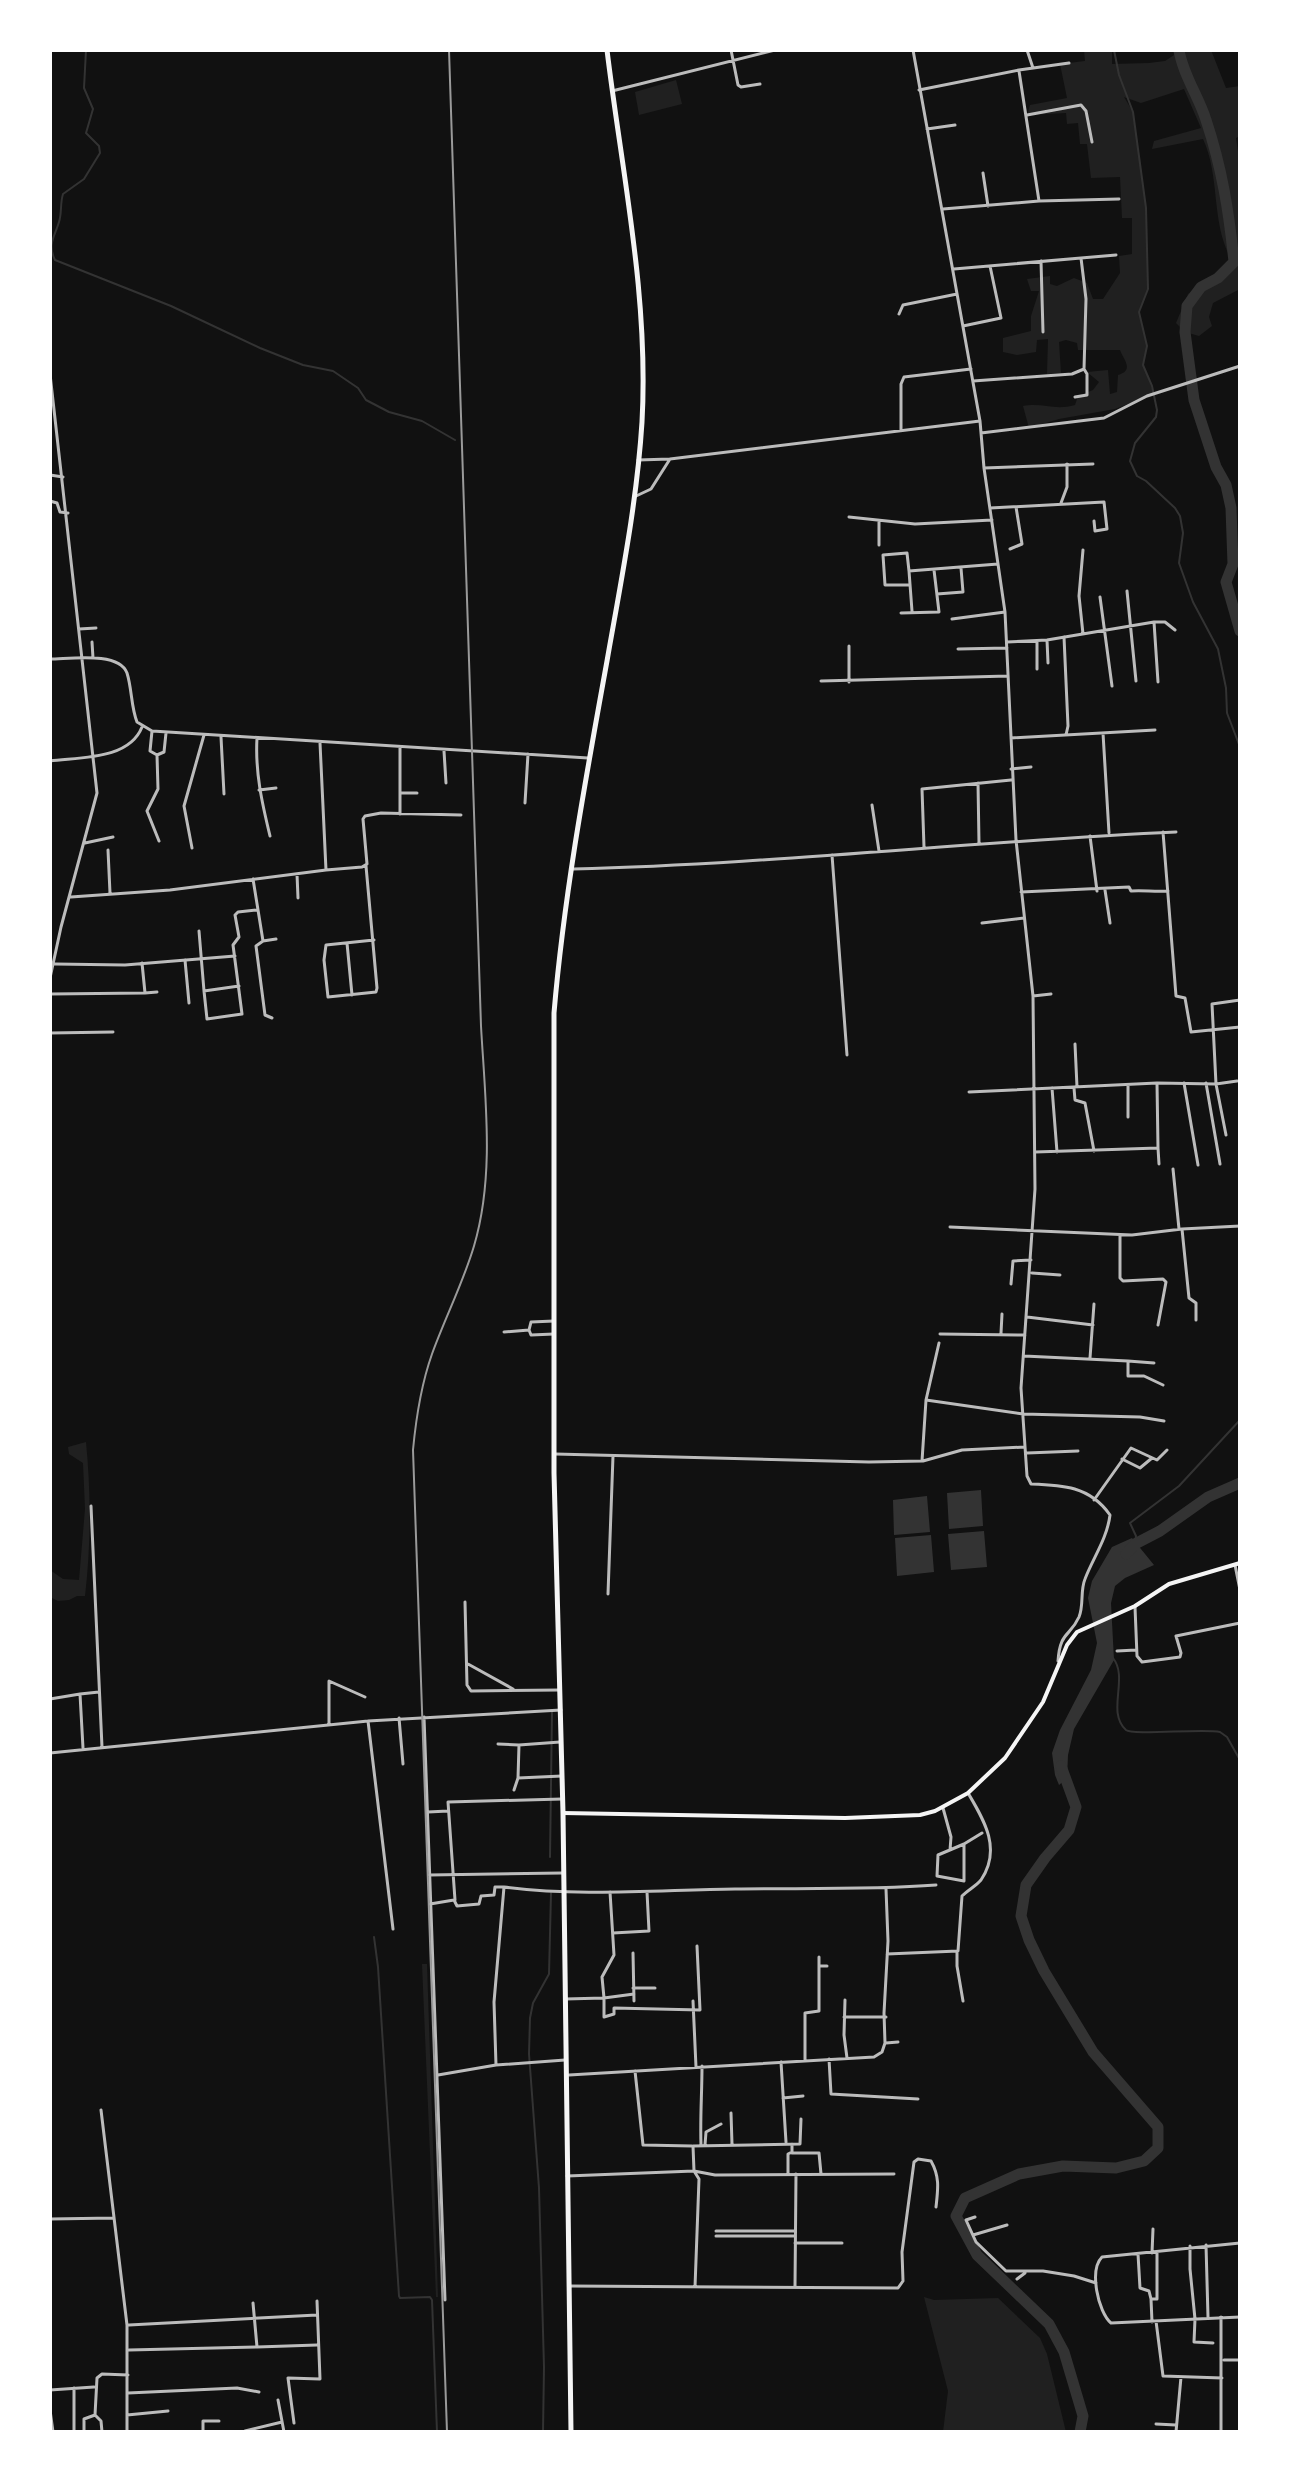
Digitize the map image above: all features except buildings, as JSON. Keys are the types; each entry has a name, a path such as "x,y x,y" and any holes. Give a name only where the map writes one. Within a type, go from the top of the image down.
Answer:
{"highway":[{"path":"571,2432 563,1813 557,1743 561,1710 555,1454 554,1013 571,869 634,497 644,365 642,312 607,50"}],"main road":[{"path":"563,1813 845,1818 920,1815 943,1808 968,1793 1005,1758 1048,1692 1070,1639 1084,1628 1135,1606 1169,1584 1237,1564"}],"street":[{"path":"731,50 739,86 760,84"},
{"path":"612,91 775,50"},
{"path":"919,50 913,51 980,422 1005,612 1016,840 1033,996 1034,1231 1025,1335 1023,1414 1029,1482 1072,1487 1094,1500 1110,1515 1108,1530 1084,1582 1078,1619 1066,1632 1059,1647 1058,1666"},
{"path":"1027,50 1033,68"},
{"path":"919,90 1069,63"},
{"path":"1019,70 1039,201"},
{"path":"1027,115 1081,105 1086,111 1092,142"},
{"path":"927,129 955,125"},
{"path":"983,173 988,206"},
{"path":"941,209 1039,201 1119,199"},
{"path":"952,269 1116,255"},
{"path":"1075,397 1087,395 1087,374 1084,369 1086,299 1081,258"},
{"path":"1041,261 1043,332"},
{"path":"963,326 1001,318 990,266"},
{"path":"899,314 903,305 957,294"},
{"path":"981,432 1104,418 1152,395 1240,366"},
{"path":"901,430 902,378 971,369"},
{"path":"973,381 1072,374 1084,369"},
{"path":"50,374 97,793 50,978"},
{"path":"638,460 670,459 980,422"},
{"path":"634,497 651,489 670,459"},
{"path":"1061,503 1067,487 1067,464"},
{"path":"984,468 1093,464"},
{"path":"50,475 63,477"},
{"path":"50,501 57,503 60,512 68,513"},
{"path":"990,508 1104,502 1107,529 1095,531 1094,521"},
{"path":"1010,549 1022,544 1016,507"},
{"path":"849,517 930,524 992,520"},
{"path":"879,522 879,545"},
{"path":"1083,550 1079,596 1084,635"},
{"path":"910,585 886,587 883,555 907,553 909,571 910,585 912,613"},
{"path":"909,571 998,564"},
{"path":"937,594 963,592 961,568"},
{"path":"901,613 938,613 934,570"},
{"path":"1127,591 1136,681"},
{"path":"1100,597 1112,686"},
{"path":"952,619 1005,612"},
{"path":"1154,622 1158,682"},
{"path":"958,649 1084,635 1154,622 1165,622 1175,630"},
{"path":"79,629 96,628"},
{"path":"1064,637 1066,735"},
{"path":"1047,640 1048,663"},
{"path":"1037,641 1037,669"},
{"path":"92,642 93,658"},
{"path":"849,646 849,682"},
{"path":"50,659 115,660 126,669 134,715 142,727 152,731 590,758"},
{"path":"821,681 1008,676"},
{"path":"50,761 94,755 129,745 142,727"},
{"path":"1010,738 1155,730"},
{"path":"152,731 150,751 157,755"},
{"path":"157,755 164,752 166,732"},
{"path":"1103,733 1109,835"},
{"path":"192,848 184,806 204,735"},
{"path":"221,737 224,794"},
{"path":"257,738 255,759 259,790 270,836"},
{"path":"320,743 326,870"},
{"path":"400,747 400,814"},
{"path":"444,750 446,783"},
{"path":"525,803 528,754"},
{"path":"157,755 158,789 147,811 159,841"},
{"path":"1011,769 1031,767"},
{"path":"924,847 922,789 1012,780"},
{"path":"978,783 979,843"},
{"path":"259,790 276,788"},
{"path":"400,793 417,793"},
{"path":"872,805 879,851"},
{"path":"374,940 326,945 324,960 328,997 376,992 374,940 363,819 372,814 461,815"},
{"path":"1163,832 1176,996 1185,997 1190,1031 1240,1027"},
{"path":"571,869 1176,832"},
{"path":"1090,836 1097,891"},
{"path":"85,843 113,837"},
{"path":"108,850 110,893"},
{"path":"832,855 847,1055"},
{"path":"71,897 170,890 366,866"},
{"path":"297,874 298,898"},
{"path":"253,879 263,941"},
{"path":"1021,892 1097,891 1129,887 1131,891 1146,893 1168,891"},
{"path":"1105,890 1110,923"},
{"path":"199,931 207,1019 238,1016 243,1011 233,945 239,937 236,913 257,910"},
{"path":"982,923 1024,918"},
{"path":"272,1018 265,1015 256,948 263,941 276,939"},
{"path":"347,943 352,995"},
{"path":"53,964 142,963 235,956"},
{"path":"185,960 189,1003"},
{"path":"142,963 145,993"},
{"path":"204,991 239,986"},
{"path":"50,994 157,992"},
{"path":"1033,996 1051,994"},
{"path":"1226,1135 1216,1084 1212,1004 1240,1000"},
{"path":"50,1033 113,1032"},
{"path":"1075,1044 1075,1100 1085,1103 1094,1151"},
{"path":"969,1092 1237,1081"},
{"path":"1157,1083 1159,1164"},
{"path":"1184,1083 1198,1165"},
{"path":"1206,1083 1220,1164"},
{"path":"1128,1085 1128,1117"},
{"path":"1052,1088 1057,1152"},
{"path":"1035,1152 1158,1148"},
{"path":"1173,1169 1189,1298 1196,1303 1196,1320"},
{"path":"950,1227 1120,1235 1240,1226"},
{"path":"1120,1235 1120,1278 1123,1281 1163,1279 1166,1282 1158,1325"},
{"path":"1011,1284 1013,1261 1031,1260"},
{"path":"1030,1273 1060,1275"},
{"path":"1090,1358 1094,1304"},
{"path":"1001,1333 1002,1314"},
{"path":"1027,1317 1093,1325"},
{"path":"554,1321 531,1322 529,1330 531,1335 554,1334"},
{"path":"504,1332 529,1330"},
{"path":"943,1333 1025,1335"},
{"path":"922,1461 926,1400 939,1343"},
{"path":"1024,1356 1154,1363"},
{"path":"1128,1361 1128,1376 1148,1377 1163,1385"},
{"path":"926,1400 1023,1414 1140,1417 1164,1421"},
{"path":"555,1454 774,1461 922,1461 962,1450 1025,1447"},
{"path":"1094,1500 1133,1448 1159,1460 1167,1450"},
{"path":"1027,1453 1078,1451"},
{"path":"608,1594 613,1456"},
{"path":"1122,1459 1140,1468 1152,1458"},
{"path":"91,1506 102,1747"},
{"path":"1237,1564 1240,1590"},
{"path":"465,1602 467,1685 471,1691 560,1690"},
{"path":"1135,1606 1136,1650 1142,1662 1178,1658 1181,1655 1176,1636 1240,1623"},
{"path":"1117,1651 1136,1650"},
{"path":"467,1663 517,1691"},
{"path":"329,1725 329,1681 365,1697"},
{"path":"50,1699 99,1692"},
{"path":"80,1694 83,1748"},
{"path":"50,1753 399,1718 561,1710"},
{"path":"424,1717 445,2300"},
{"path":"399,1718 403,1764"},
{"path":"368,1721 393,1929"},
{"path":"498,1744 557,1743"},
{"path":"514,1790 518,1778 519,1745"},
{"path":"518,1778 562,1776"},
{"path":"963,2001 957,1966 962,1896 979,1882 991,1852 988,1828 968,1793"},
{"path":"562,1799 448,1802 451,1874 457,1906 479,1904 481,1896 494,1895 495,1887 551,1892 647,1892 886,1889 936,1885"},
{"path":"943,1808 951,1837 950,1850"},
{"path":"427,1812 448,1811"},
{"path":"964,1844 964,1881 937,1876 938,1855 982,1833"},
{"path":"951,1837 958,1846"},
{"path":"429,1875 564,1873"},
{"path":"496,2065 494,2002 504,1887"},
{"path":"566,2075 874,2057 882,2052 885,2043 886,1889"},
{"path":"610,1892 614,1955 602,1977 604,2017 614,2014 614,2008 701,2008 697,1946"},
{"path":"613,1933 649,1931 647,1892"},
{"path":"430,1904 455,1900"},
{"path":"633,1953 634,2001"},
{"path":"887,1954 957,1953"},
{"path":"805,2061 805,2013 820,2009 819,1957"},
{"path":"819,1966 827,1966"},
{"path":"633,1988 655,1988"},
{"path":"565,1999 634,1994"},
{"path":"845,2000 847,2058"},
{"path":"693,2001 703,2145"},
{"path":"844,2017 886,2017"},
{"path":"885,2043 898,2042"},
{"path":"829,2059 831,2094 918,2099"},
{"path":"438,2075 527,2061 566,2060"},
{"path":"781,2062 786,2142"},
{"path":"635,2071 643,2145 802,2143 801,2119"},
{"path":"783,2098 803,2096"},
{"path":"101,2110 127,2325 127,2432"},
{"path":"731,2113 732,2144"},
{"path":"703,2145 706,2132 721,2124"},
{"path":"792,2144 792,2153"},
{"path":"693,2146 694,2171 699,2179 695,2287"},
{"path":"788,2174 788,2154 792,2153 819,2153 821,2174"},
{"path":"569,2286 898,2288 903,2281 906,2218 914,2162 918,2159 931,2161 936,2170 939,2182 936,2207"},
{"path":"567,2176 694,2171 715,2175 894,2174"},
{"path":"795,2288 796,2174"},
{"path":"975,2217 966,2220 979,2246 1006,2271 1074,2276 1096,2283"},
{"path":"50,2219 114,2218"},
{"path":"973,2235 1007,2225"},
{"path":"1151,2299 1157,2299 1153,2229"},
{"path":"716,2234 795,2234"},
{"path":"795,2243 842,2243"},
{"path":"1240,2243 1100,2258 1096,2283 1105,2317 1111,2323 1240,2317"},
{"path":"1206,2245 1208,2318"},
{"path":"1190,2246 1194,2350"},
{"path":"1138,2254 1140,2288 1149,2291 1163,2376 1222,2378"},
{"path":"1017,2279 1029,2271"},
{"path":"294,2423 288,2378 320,2379 317,2301"},
{"path":"253,2303 257,2347"},
{"path":"127,2325 317,2315"},
{"path":"1221,2317 1221,2432"},
{"path":"1194,2342 1213,2343"},
{"path":"129,2350 318,2345"},
{"path":"1222,2360 1240,2360"},
{"path":"102,2432 101,2421 95,2415 94,2387 97,2378 102,2374 128,2375"},
{"path":"1176,2432 1181,2377"},
{"path":"50,2390 94,2387"},
{"path":"74,2388 74,2432"},
{"path":"127,2393 235,2388 259,2392"},
{"path":"278,2400 284,2432"},
{"path":"50,2410 53,2432"},
{"path":"127,2415 168,2411"},
{"path":"84,2431 83,2421 95,2415"},
{"path":"203,2432 203,2421 219,2421"},
{"path":"245,2431 282,2422"},
{"path":"1156,2424 1176,2425"}],"shaded area":[{"path":"1084,50 1112,50 1112,64 1165,61 1174,55 1173,50 1211,50 1226,88 1240,86 1240,136 1236,138 1240,165 1240,289 1213,303 1209,317 1212,326 1199,336 1185,332 1176,323 1188,294 1200,284 1218,278 1233,262 1221,233 1209,154 1203,139 1152,149 1154,141 1201,128 1184,89 1141,103 1124,97 1133,112 1146,208 1148,289 1139,312 1147,346 1143,365 1154,394 1115,409 1029,428 1023,406 1075,405 1078,396 1093,390 1099,382 1087,372 1108,370 1110,394 1117,392 1118,375 1127,367 1120,350 1078,350 1077,343 1066,340 1059,342 1061,373 1047,374 1048,339 1037,340 1036,352 1017,355 1003,352 1003,338 1031,331 1031,316 1039,291 1031,291 1027,279 1050,276 1050,284 1057,286 1074,278 1087,283 1093,299 1103,299 1120,273 1119,256 1132,254 1132,218 1122,218 1120,177 1091,178 1087,144 1080,144 1078,123 1067,124 1066,113 1027,115 1030,105 1067,98 1060,64 1085,61"},
{"path":"676,80 682,104 639,115 635,92"},
{"path":"86,1442 90,1519 85,1596 58,1601 50,1597 50,1570 63,1579 79,1580 85,1509 83,1463 69,1454 68,1447"},
{"path":"981,1490 983,1526 949,1529 947,1493"},
{"path":"927,1496 930,1532 894,1535 893,1500"},
{"path":"984,1531 987,1567 951,1570 948,1534"},
{"path":"931,1535 934,1572 897,1576 895,1538"},
{"path":"1132,1538 1154,1565 1115,1586 1111,1603 1114,1660 1074,1729 1067,1778 1059,1785 1052,1753 1060,1730 1091,1670 1097,1643 1088,1598 1092,1581 1112,1547"},
{"path":"422,1964 427,1964 438,2297 436,2297"},
{"path":"924,2297 934,2300 998,2298 1040,2338 1047,2354 1066,2432 943,2432 948,2391"}],"waterway":[{"path":"86,50 84,88 93,109 86,133 99,146 100,153 84,179 63,194 52,245 55,260 171,306 260,348 303,365 333,371 358,388 366,400 389,412 422,421 455,440"},
{"path":"1114,50 1119,75 1133,112 1146,208 1148,289 1139,312 1147,346 1143,365 1157,410 1156,417 1135,443 1130,461 1137,476 1146,481 1180,516 1183,533 1179,563 1193,602 1218,649 1226,688 1227,713 1240,747"},
{"path":"1179,50 1216,155 1234,262 1218,278 1201,287 1187,306 1185,332 1194,400 1216,467 1226,485 1231,508 1233,564 1226,582 1240,631"},
{"path":"1135,1543 1136,1536 1130,1523 1179,1486 1240,1420"},
{"path":"1126,1554 1135,1544 1160,1531 1208,1497 1240,1483"},
{"path":"1113,1658 1119,1675 1118,1714 1126,1730 1220,1732 1227,1737 1240,1760"},
{"path":"550,1857 552,1712"},
{"path":"1061,1766 1076,1807 1069,1830 1026,1885 1021,1916 1044,1971 1093,2052 1158,2127 1158,2148 1144,2161 1116,2168 1063,2166 1019,2174 965,2198 956,2216 977,2255 1049,2324 1064,2352 1083,2416 1080,2432"},
{"path":"543,2432 539,2188 529,2054 533,2003 549,1974 551,1893"},
{"path":"374,1937 399,2296 430,2297 432,2300 437,2432"}],"railway":[{"path":"447,2432 413,1450 428,1366 474,1246 485,1192 487,1136 449,50"}]}
